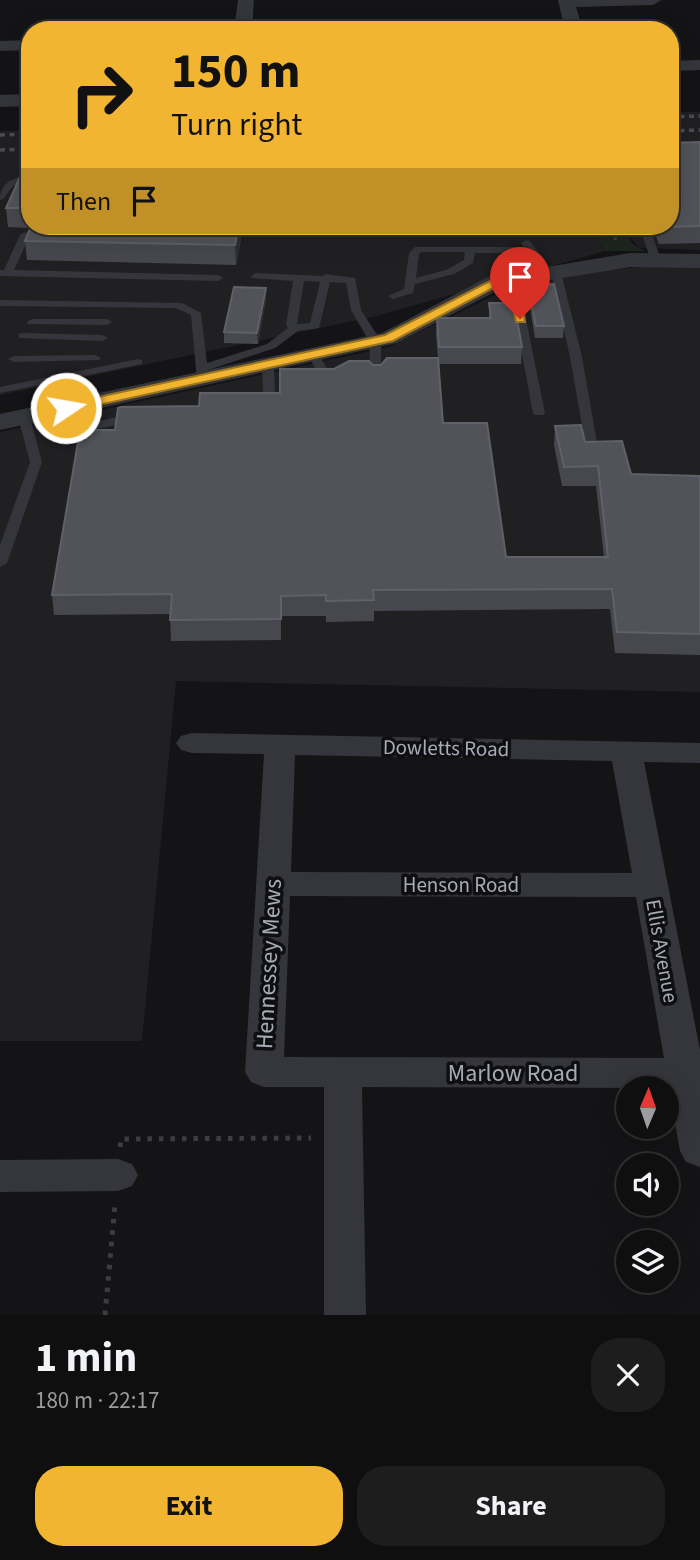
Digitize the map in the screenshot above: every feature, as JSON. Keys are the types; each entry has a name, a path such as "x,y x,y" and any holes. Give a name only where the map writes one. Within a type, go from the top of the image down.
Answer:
{"street":[{"path":"244,21 246,0"},
{"path":"572,21 567,1 653,0"},
{"path":"0,46 21,45"},
{"path":"679,66 700,65"},
{"path":"0,101 21,100"},
{"path":"0,422 203,374 268,365 319,364 389,338 496,282 630,260 700,261"},
{"name":"Dowletts Road","path":"192,743 700,753"},
{"name":"Hennessey Mews","path":"280,745 264,1072 343,1073"},
{"name":"Ellis Avenue","path":"626,751 700,1151"},
{"name":"Henson Road","path":"272,884 650,885"},
{"path":"343,1073 345,1315"},
{"name":"Marlow Road","path":"343,1073 684,1073"},
{"path":"0,1176 118,1175"}],"lane":[{"path":"0,197 10,184 21,180"},
{"path":"25,235 4,273 218,278"},
{"path":"521,235 531,250 557,277 576,357 593,454"},
{"path":"647,235 656,260"},
{"path":"411,282 461,267 469,261 470,250"},
{"path":"393,296 409,291 416,251 531,250"},
{"path":"256,276 351,280 356,310 375,341 377,379"},
{"path":"295,328 291,325 299,277"},
{"path":"0,303 178,305 196,313 203,374 271,346 295,328 315,326 326,277"},
{"path":"496,282 516,295 539,414"},
{"path":"90,372 113,304"},
{"path":"32,322 107,323"},
{"path":"23,336 102,338"},
{"path":"14,359 95,358"},
{"path":"0,390 138,362"},
{"path":"248,399 266,397 268,394 268,365"},
{"path":"66,408 82,428 143,415"},
{"path":"0,563 36,461 24,417"}],"path":[{"path":"105,1315 121,1139 344,1137"}],"shaded area":[{"path":"679,112 700,112 700,250 639,248 628,235 679,235"},
{"path":"21,130 21,235 596,235 605,251 377,316 0,395 0,131"},
{"path":"596,235 627,235 633,244 644,251 605,251"},
{"path":"653,266 700,267 700,692 176,681 142,1041 0,1041 0,432 389,347 491,297 550,275"}],"building":[{"path":"700,142 700,226 679,227 679,143"},
{"path":"21,175 21,208 6,208"},
{"path":"27,235 237,235 235,245 25,241"},
{"path":"554,284 564,326 536,326 528,285"},
{"path":"234,287 266,288 257,333 224,332"},
{"path":"489,303 514,303 522,347 439,347 437,318 491,318"},
{"path":"387,358 438,358 443,423 487,423 506,557 608,557 598,466 564,467 555,426 581,425 585,442 622,441 631,474 700,476 700,634 617,632 612,589 373,590 374,600 326,601 326,595 281,596 281,619 170,620 172,594 52,595 80,430 115,430 118,408 121,407 199,406 200,393 280,393 280,369 334,369 349,361 369,361 373,365 381,365"}],"railway":[{"path":"679,117 700,116"},
{"path":"679,131 700,130"},
{"path":"0,135 21,134"},
{"path":"0,150 21,149"}],"route":[{"path":"66,408 389,338 496,282 516,295 520,319"}]}
